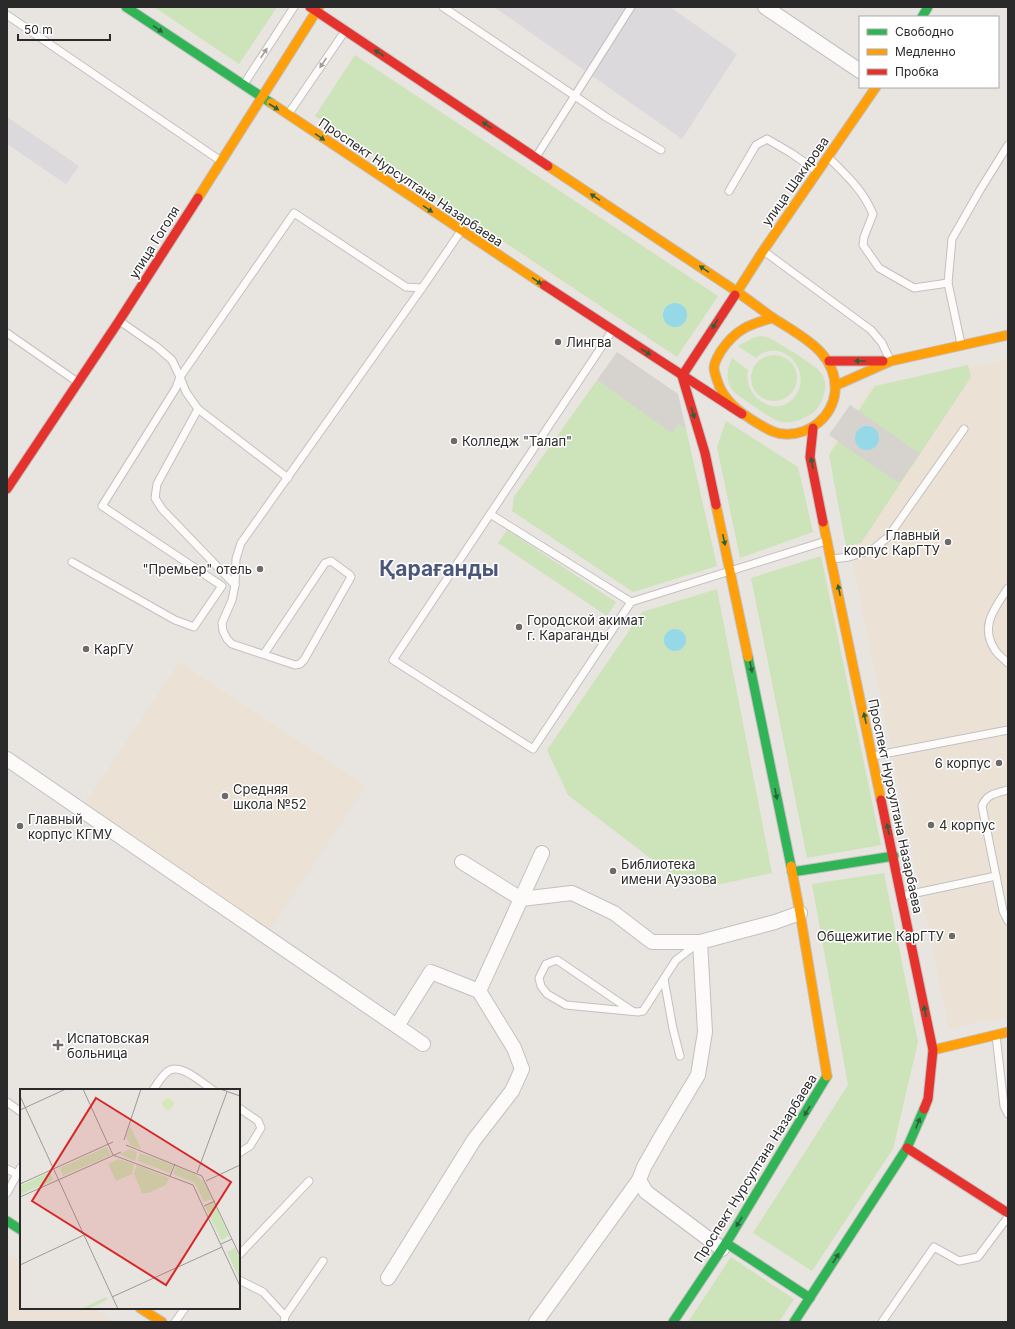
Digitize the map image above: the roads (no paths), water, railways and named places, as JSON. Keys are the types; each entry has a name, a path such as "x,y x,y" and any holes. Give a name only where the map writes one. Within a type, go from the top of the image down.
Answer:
{"main road":[{"name":"Проспект Нурсултана Назарбаева","path":"126,7 288,116 682,376 705,453 731,571 800,913 827,1077 724,1246 673,1322"},
{"path":"923,16 928,7"},
{"path":"315,8 345,31 736,291 821,352 829,361 834,372 837,385 830,409 823,419 813,428 793,434 773,432 706,395 682,376 736,291"},
{"name":"улица Гоголя","path":"7,489 119,321 261,98 315,8"},
{"name":"улица Шакирова","path":"736,291 875,88"},
{"path":"706,395 714,367 730,338 744,327 773,318"},
{"path":"837,385 891,361 961,344 1008,335"},
{"path":"829,361 891,361"},
{"path":"714,367 718,385 724,397 742,414"},
{"name":"Проспект Нурсултана Назарбаева","path":"705,453 706,422"},
{"name":"Проспект Нурсултана Назарбаева","path":"794,1322 907,1148 928,1099 933,1050 894,856 810,457 813,428"},
{"path":"792,872 894,856"},
{"path":"933,1050 1008,1032"},
{"path":"907,1148 1008,1213"},
{"path":"7,1221 20,1229"},
{"path":"724,1246 810,1298"},
{"path":"142,1309 162,1322"}],"street":[{"path":"765,7 859,70"},
{"path":"7,759 423,1044"},
{"path":"479,991 542,853"},
{"path":"462,862 521,899 572,893 614,913 652,942 700,942 782,920 800,913"},
{"path":"536,1322 639,1180 644,1167 698,1075 705,1032 700,942"},
{"path":"388,1278 474,1140 512,1091 522,1069 514,1048 479,991 431,972 397,1026"},
{"path":"639,1180 646,1192 724,1246"}],"lane":[{"path":"243,86 294,7"},
{"path":"444,7 606,117 661,150"},
{"path":"535,157 631,7"},
{"path":"7,15 221,161"},
{"path":"288,116 345,31"},
{"path":"729,191 756,145 767,139 791,152 817,172"},
{"path":"961,344 948,283 952,239 1008,145"},
{"path":"828,157 853,182 867,200 873,214 864,237 863,245 879,268 914,288 948,283"},
{"path":"72,562 175,620 194,627 222,586 102,506 176,388 180,377 294,213 406,287 422,288"},
{"path":"264,654 325,563 331,561 352,577 307,655 300,664 295,665 232,644 226,639 223,632 222,623 232,600 235,585 236,559 241,543 462,231"},
{"path":"763,251 871,330 882,343 891,361"},
{"path":"119,321 157,347 172,360 186,392 198,409 288,478"},
{"path":"612,330 393,660 533,749 631,602 828,540"},
{"path":"7,333 78,383"},
{"path":"198,409 157,484 155,498 162,508 235,585"},
{"path":"832,560 849,557 872,550 888,537 964,430"},
{"path":"490,514 631,602"},
{"path":"1008,588 993,611 988,623 989,639 995,651 1008,663"},
{"path":"873,756 1008,730"},
{"path":"1008,790 992,794 985,800 982,806 1003,911 1008,921"},
{"path":"901,896 996,876"},
{"path":"632,1011 557,960 546,964 539,978 541,986 547,994 566,1005 638,1012 643,1010 676,960 700,942"},
{"path":"664,979 673,1029 680,1056"},
{"path":"996,1035 1005,1091 1004,1106 1008,1114"},
{"path":"154,1089 167,1072 176,1069 183,1069 212,1089"},
{"path":"7,1102 20,1111"},
{"path":"240,1109 258,1121 261,1128 250,1146 240,1152"},
{"path":"7,1193 20,1168"},
{"path":"7,1169 16,1174"},
{"path":"240,1254 309,1181"},
{"path":"882,1322 934,1246 959,1261 978,1257 1008,1217"},
{"path":"240,1280 263,1292 285,1319 323,1261"},
{"path":"175,1322 184,1309"}],"water":[{"path":"675,303 684,306 687,315 684,324 675,327 666,324 663,315 666,306"},
{"path":"867,426 875,430 879,438 875,446 867,450 859,446 855,438 859,430"},
{"path":"675,629 683,632 686,640 683,648 675,651 667,648 664,640 667,632"}],"place":[{"name":"Лингва","path":"558,342"},
{"name":"Колледж \"Талап\"","path":"454,441"},
{"name":"Главный корпус КарГТУ","path":"948,542"},
{"name":"\"Премьер\" отель","path":"260,569"},
{"name":"Городской акимат г. Караганды","path":"519,627"},
{"name":"КарГУ","path":"86,649"},
{"name":"6 корпус","path":"999,763"},
{"name":"Средняя школа №52","path":"225,796"},
{"name":"4 корпус","path":"931,825"},
{"name":"Главный корпус КГМУ","path":"20,826"},
{"name":"Библиотека имени Ауэзова","path":"613,871"},
{"name":"Общежитие КарГТУ","path":"952,936"},
{"name":"Испатовская больница","path":"58,1045"}],"district":[{"name":"Қарағанды","path":"439,569"}]}
